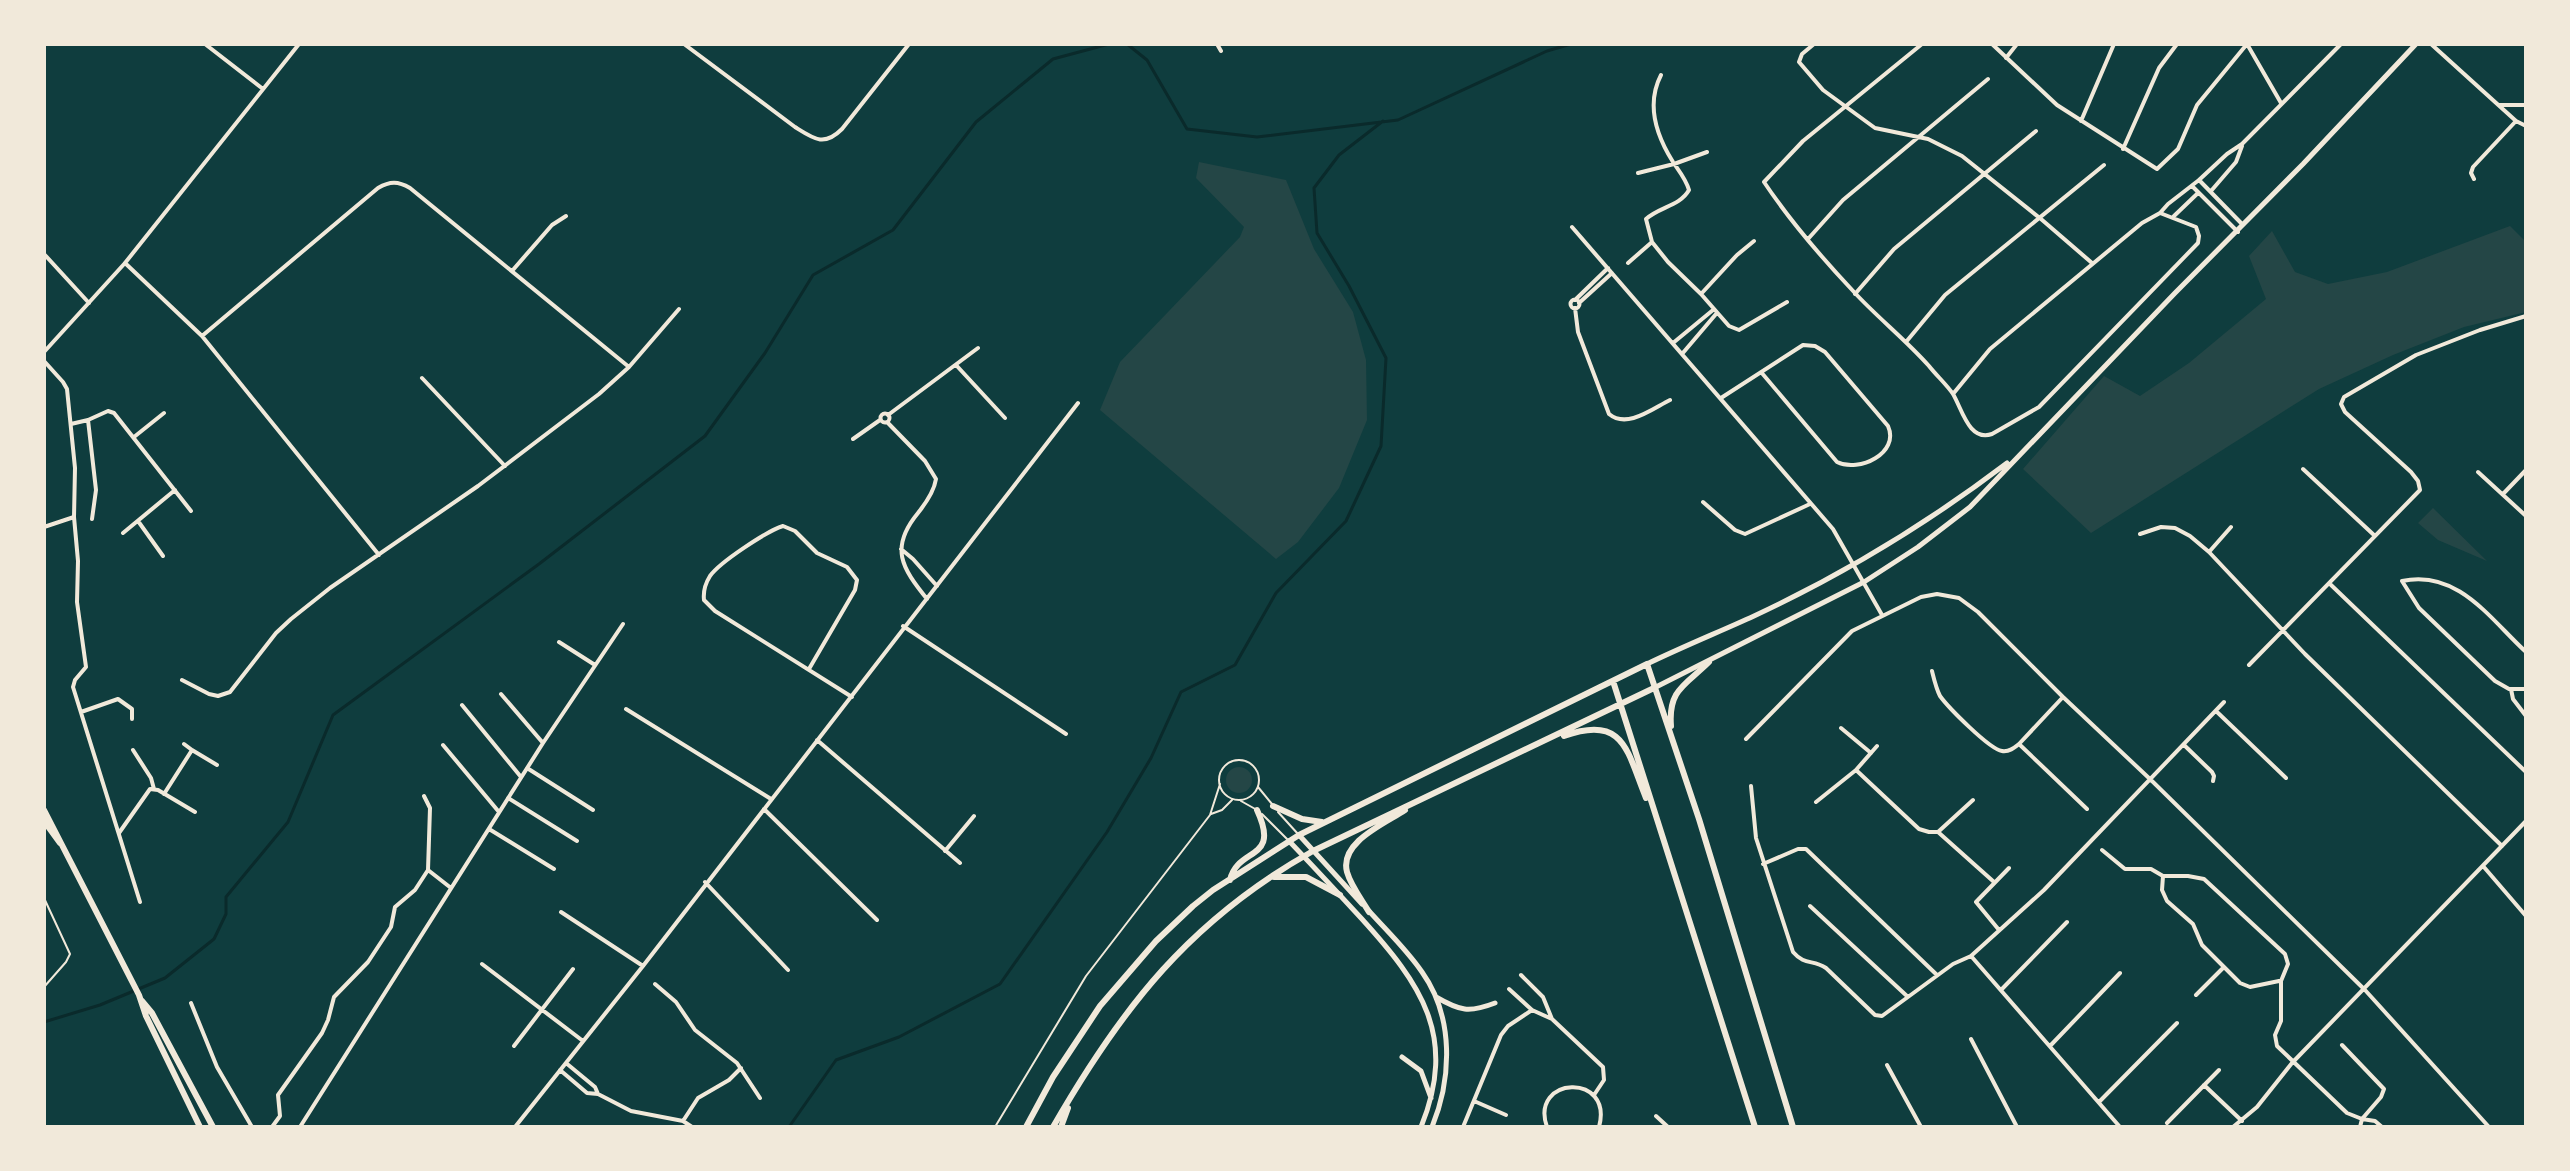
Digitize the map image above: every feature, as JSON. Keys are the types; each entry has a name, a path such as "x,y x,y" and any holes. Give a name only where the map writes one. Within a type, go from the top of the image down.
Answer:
{"main road":[{"path":"1672,736 1670,714 1673,699 1678,690 1709,662"},
{"path":"1026,1127 1062,1064 1108,997 1173,924 1213,890 1299,835 1647,664 1793,1127"},
{"path":"1613,681 1755,1127"},
{"path":"1053,1127 1111,1033 1176,954 1226,909 1313,851 1654,688"},
{"path":"1539,745 1588,728 1604,729 1617,737 1626,748 1661,835"},
{"path":"1369,912 1347,873 1350,851 1359,841 1425,796"},
{"path":"1273,806 1302,819 1326,822"},
{"path":"44,810 141,998 213,1125"},
{"path":"1230,880 1235,868 1258,849 1264,839 1265,829 1257,810"},
{"path":"44,821 62,846"},
{"path":"1270,877 1306,877 1340,895"},
{"path":"141,998 146,1016 200,1127"},
{"path":"1061,1127 1087,1069"}],"street":[{"path":"205,44 263,89"},
{"path":"44,352 125,263 299,44"},
{"path":"684,44 795,127 818,140 830,139 842,129 909,44"},
{"path":"1217,44 1221,51"},
{"path":"1814,44 1800,57 1799,62 1823,90 1875,128 1952,150 2092,263"},
{"path":"1922,44 1795,149 1764,182 1855,294 1906,342 1953,394 1972,429 1986,436 2033,412 2198,243 2196,227 2160,213"},
{"path":"1992,44 2051,100 2152,168 2162,166 2180,145 2197,105 2247,44 2281,103"},
{"path":"2006,58 2017,44"},
{"path":"2081,121 2114,44"},
{"path":"2123,149 2159,68 2177,44"},
{"path":"1953,394 1990,349 2242,144 2341,44"},
{"path":"1654,688 1864,582 1918,547 1970,507 2416,44"},
{"path":"2431,44 2516,121 2526,126"},
{"path":"1661,75 1652,105 1661,140 1687,183 1688,193 1646,219 1652,242 1729,326 1739,330 1787,302"},
{"path":"1808,239 1843,200 1988,79"},
{"path":"2499,105 2526,105"},
{"path":"2474,179 2471,173 2473,167 2516,121"},
{"path":"1855,294 1902,242 2036,131"},
{"path":"2211,191 2236,162 2242,144"},
{"path":"1638,173 1707,152"},
{"path":"1906,342 1945,295 2104,165"},
{"path":"2199,180 2243,226"},
{"path":"202,336 378,188 387,183 401,183 629,367"},
{"path":"2192,186 2238,232"},
{"path":"2173,217 2198,193"},
{"path":"512,271 552,225 566,216"},
{"path":"1572,227 1836,534 1882,615"},
{"path":"1701,294 1754,241"},
{"path":"1628,263 1652,242"},
{"path":"44,254 89,303"},
{"path":"125,263 202,336 379,555"},
{"path":"1610,270 1577,301 1578,307 1575,308 1578,332 1609,414 1619,420 1629,419 1670,400"},
{"path":"182,680 209,694 218,696 230,692 276,633 291,619 330,588 505,466 599,394 629,367 679,309"},
{"path":"1673,343 1715,312"},
{"path":"1682,354 1715,312"},
{"path":"2249,665 2415,497 2420,486 2411,472 2345,412 2341,404 2344,397 2416,355 2526,316"},
{"path":"1721,398 1761,372 1803,345 1819,348 1888,426 1891,437 1888,447 1859,466 1848,467 1837,462 1761,372"},
{"path":"853,439 880,420 883,414 888,415 978,348"},
{"path":"44,361 67,389 75,468 77,602 86,664 73,687 140,902"},
{"path":"956,365 1005,418"},
{"path":"422,378 505,466"},
{"path":"515,1127 1078,403"},
{"path":"71,424 108,411 114,413 191,511"},
{"path":"134,437 164,413"},
{"path":"887,422 888,415"},
{"path":"88,420 96,490 92,519"},
{"path":"880,420 887,422 925,461 936,479 924,506 904,531 901,549 908,573 927,599"},
{"path":"1647,664 1756,615 1854,564 1941,513 2017,456"},
{"path":"2303,469 2375,536"},
{"path":"2503,494 2526,470"},
{"path":"2478,472 2526,516"},
{"path":"123,533 175,490"},
{"path":"1703,502 1740,533 1751,532 1810,504"},
{"path":"44,527 74,517"},
{"path":"138,521 163,556"},
{"path":"809,669 855,590 857,580 847,567 817,553 795,531 783,526 767,533 714,572 705,586 704,600 715,611 852,697"},
{"path":"2140,534 2161,527 2175,528 2209,552 2282,630 2502,846"},
{"path":"2209,552 2231,527"},
{"path":"901,549 937,586"},
{"path":"2526,652 2460,589 2427,579 2402,581 2426,616 2495,681 2511,689 2526,689"},
{"path":"2330,584 2526,772"},
{"path":"1746,739 1842,639 1882,615 1921,597 1937,594 1959,598 1978,612 2365,990 2489,1127"},
{"path":"300,1127 521,777 623,624"},
{"path":"903,626 1066,734"},
{"path":"559,642 595,665"},
{"path":"1932,671 1940,695 1988,744 2004,751 2019,744 2063,697"},
{"path":"2511,689 2513,699 2526,716"},
{"path":"501,694 543,743"},
{"path":"81,712 118,699 132,709 132,719"},
{"path":"1751,786 1756,838 1789,943 1802,961 1821,964 1878,1016 1886,1016 1937,975 1971,956 2068,866 2224,702"},
{"path":"462,705 521,777"},
{"path":"626,709 771,799"},
{"path":"2216,711 2286,778"},
{"path":"1841,728 1871,753"},
{"path":"817,740 960,863"},
{"path":"184,744 217,765"},
{"path":"2019,744 2087,809"},
{"path":"443,745 499,812"},
{"path":"2184,745 2212,772 2213,781"},
{"path":"1816,802 1856,770 1877,746"},
{"path":"133,750 151,778 154,789 195,812"},
{"path":"164,794 192,750"},
{"path":"527,768 593,810"},
{"path":"1856,770 1919,829 1938,832 1994,882"},
{"path":"119,833 145,794 154,789"},
{"path":"272,1127 280,1116 278,1095 322,1033 334,997 371,958 391,927 395,907 415,890 428,870 430,808 424,796"},
{"path":"508,798 577,841"},
{"path":"1938,832 1973,800"},
{"path":"764,809 877,920"},
{"path":"945,851 974,816"},
{"path":"2233,1127 2257,1107 2292,1063 2526,821"},
{"path":"489,829 554,869"},
{"path":"1299,835 1423,973 1435,996 1448,1053 1445,1086 1432,1127"},
{"path":"1289,841 1395,958 1421,996 1432,1029 1436,1055 1431,1099 1421,1127"},
{"path":"1763,864 1798,849 1806,849 1937,975"},
{"path":"2102,850 2125,869 2151,869 2163,876 2196,877 2209,882 2285,954 2288,964 2281,981 2281,1021 2275,1038 2277,1046 2347,1113 2375,1121 2382,1127"},
{"path":"2483,866 2526,916"},
{"path":"1999,930 1976,902 2009,868"},
{"path":"428,870 451,888"},
{"path":"2163,876 2162,890 2167,901 2193,924 2202,945 2240,983 2247,987 2281,981"},
{"path":"705,882 788,970"},
{"path":"1810,906 1909,997"},
{"path":"561,912 643,966"},
{"path":"2002,989 2067,922"},
{"path":"1971,956 2120,1127"},
{"path":"482,964 583,1041"},
{"path":"2196,995 2224,967"},
{"path":"514,1046 573,969"},
{"path":"2050,1046 2120,973"},
{"path":"1521,975 1543,997 1552,1019"},
{"path":"655,984 676,1002 695,1030 741,1068 760,1098"},
{"path":"1509,989 1532,1010 1552,1019 1603,1067 1604,1080 1594,1095"},
{"path":"1435,996 1463,1010 1495,1003"},
{"path":"191,1003 217,1067 252,1127"},
{"path":"1463,1127 1501,1035 1517,1019 1532,1010"},
{"path":"2099,1102 2177,1023"},
{"path":"1971,1039 2017,1127"},
{"path":"2342,1045 2384,1089 2362,1119 2360,1127"},
{"path":"1402,1057 1421,1071 1431,1099"},
{"path":"566,1062 595,1087 598,1094"},
{"path":"1887,1065 1921,1127"},
{"path":"683,1121 698,1098 729,1080 741,1068"},
{"path":"560,1070 587,1093 598,1094 631,1111 683,1121 692,1127"},
{"path":"2167,1123 2219,1070"},
{"path":"2204,1085 2242,1121"},
{"path":"1547,1127 1544,1111 1547,1102 1560,1089 1578,1086 1594,1095 1601,1110 1599,1127"},
{"path":"1474,1101 1506,1115"},
{"path":"1656,1116 1668,1127"}],"lane":[{"path":"995,1127 1086,976 1210,815 1220,775 1231,761 1242,760 1255,768 1259,776 1258,787 1251,796 1241,800"},
{"path":"1220,784 1224,793 1257,810 1289,841"},
{"path":"1258,787 1299,835"},
{"path":"1210,815 1222,810 1232,799"},
{"path":"44,898 70,954 44,987"}],"shaded area":[{"path":"1199,162 1286,180 1314,249 1353,312 1366,360 1367,420 1339,488 1298,542 1276,559 1100,410 1120,362 1240,237 1244,227 1196,178"},
{"path":"2510,226 2526,242 2526,312 2464,327 2319,389 2091,533 2023,469 2104,376 2140,396 2189,363 2266,299 2249,256 2272,231 2295,272 2328,284 2387,272"},
{"path":"2433,508 2487,561 2438,540 2418,523"},
{"path":"1239,767 1248,771 1252,780 1248,789 1239,793 1230,789 1226,780 1230,771"}],"waterway":[{"path":"44,1022 100,1005 165,978 214,939 226,914 226,897 288,822 333,715 539,564 705,436 765,353 813,275 893,230 976,122 1053,59 1109,44"},
{"path":"1127,44 1147,60 1187,129 1257,137 1398,120 1547,51 1571,44"},
{"path":"789,1127 836,1060 899,1037 1000,984 1107,832 1151,758 1181,692 1235,665 1276,593 1346,521 1381,446 1386,358 1349,286 1317,233 1314,188 1339,155 1383,121"}]}
